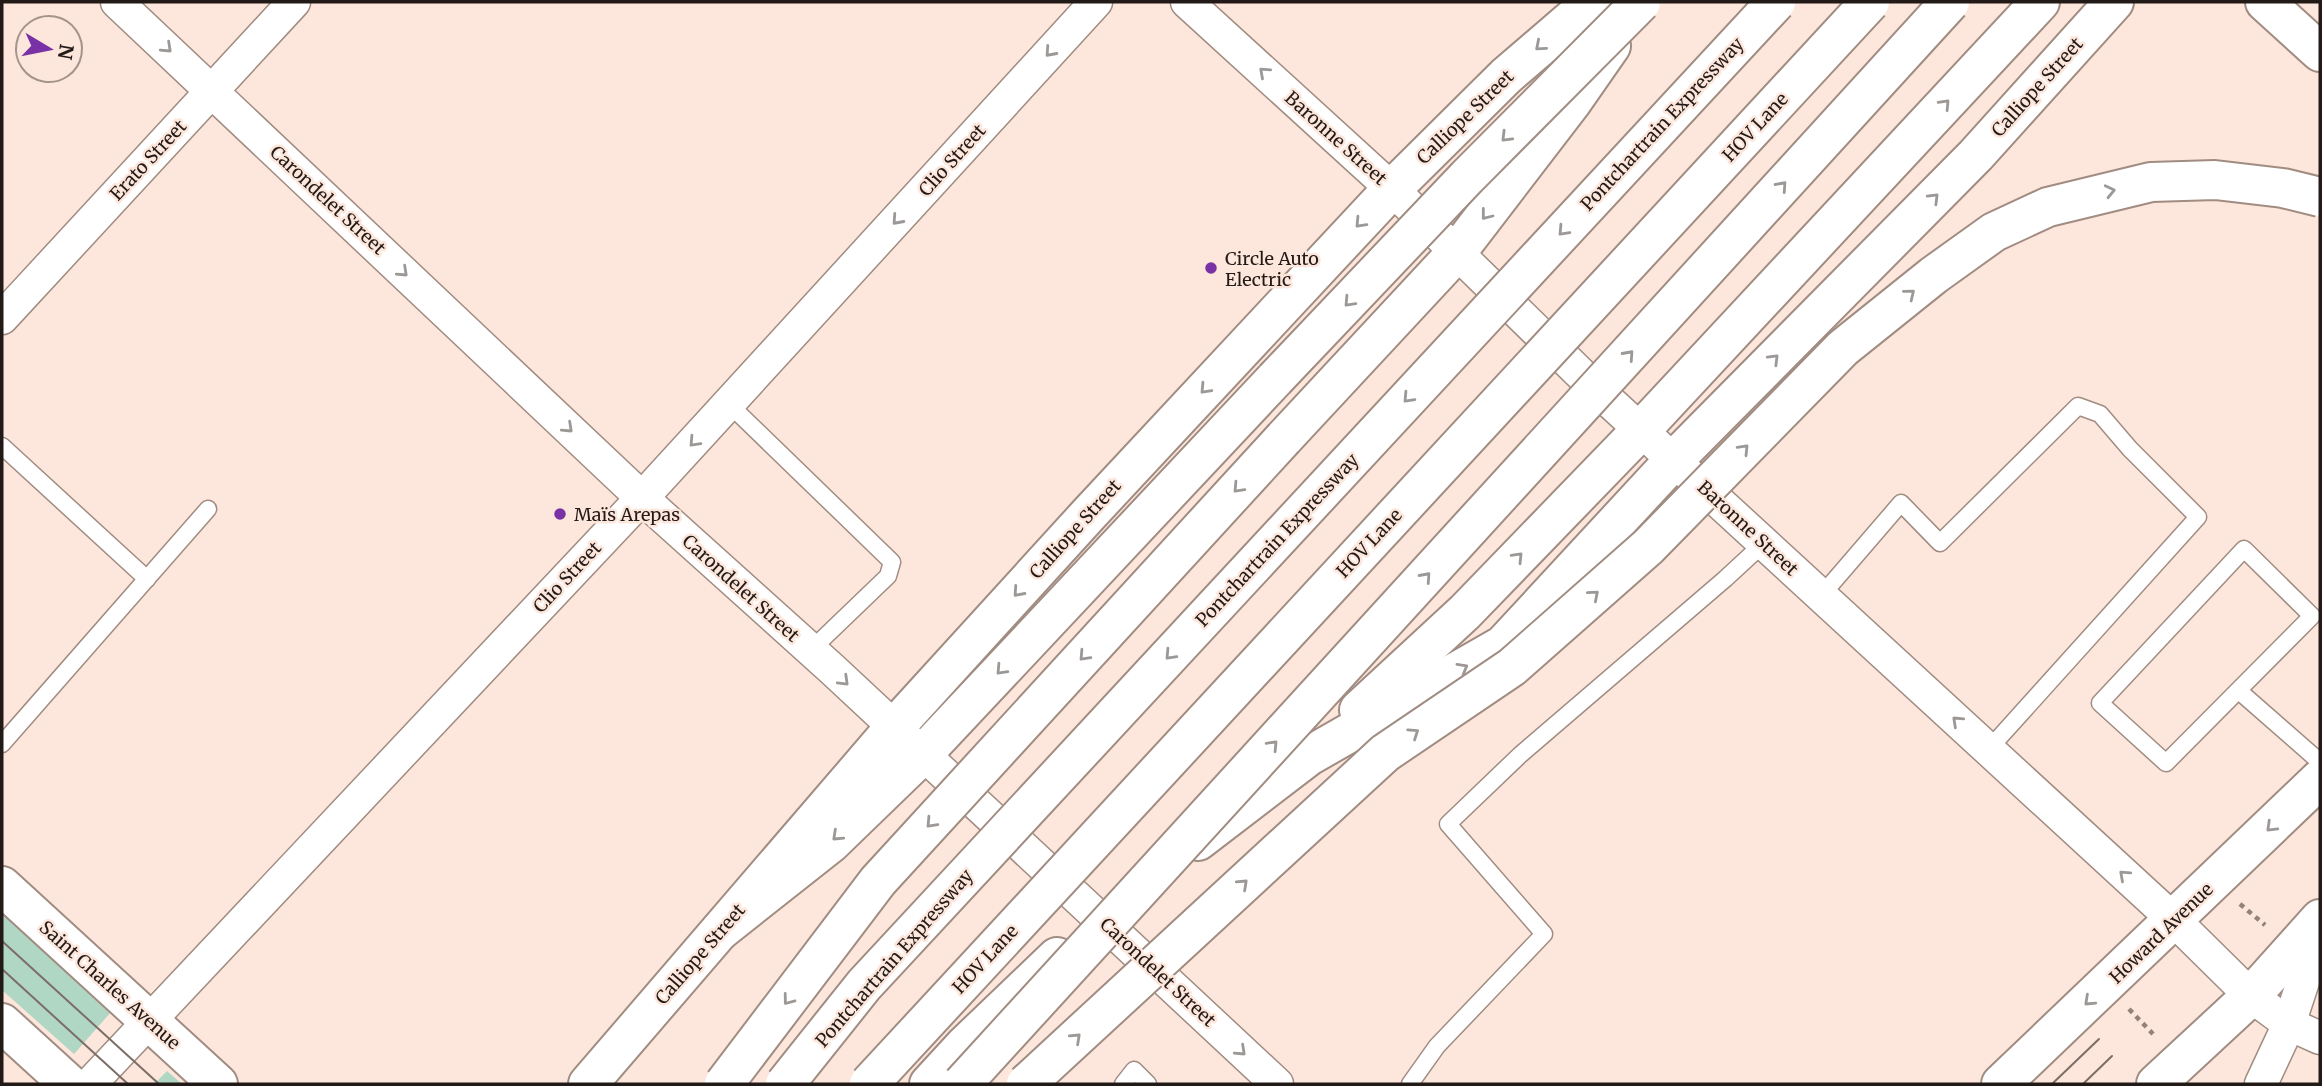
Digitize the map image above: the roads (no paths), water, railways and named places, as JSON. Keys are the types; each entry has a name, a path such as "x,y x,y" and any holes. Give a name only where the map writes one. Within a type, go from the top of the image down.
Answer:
{"main road":[{"name":"Calliope Street","path":"588,1084 894,728 1088,514 1392,189 1506,75 1592,2"},
{"path":"724,1084 878,881 1457,252 1572,102 1641,2"},
{"path":"721,930 831,843 922,755 1467,177 1641,2"},
{"name":"Pontchartrain Expressway","path":"785,1084 883,965 1776,2"},
{"name":"HOV Lane","path":"869,1084 1870,2"},
{"path":"961,1084 1950,2"},
{"name":"Calliope Street","path":"929,1084 964,1046 1099,917 1309,756 1465,612 1642,429 2040,2"},
{"name":"Calliope Street","path":"1309,756 1503,645 1674,460 1976,155 2114,2"},
{"path":"2265,2 2320,51"},
{"path":"1026,1084 1385,753 1512,667 1648,547 1843,348 1934,275 1994,232 2048,206 2151,182 2215,180 2283,188 2320,197"},
{"name":"Howard Avenue","path":"2001,1084 2175,921 2320,779"},
{"name":"Saint Charles Avenue","path":"2,886 218,1084"},
{"path":"2156,1084 2251,996 2320,919"},
{"path":"2,1023 69,1084"}],"street":[{"name":"Carondelet Street","path":"117,2 642,498 811,650 1099,917 1273,1083"},
{"name":"Erato Street","path":"2,318 294,2"},
{"name":"Clio Street","path":"90,1084 642,498 1096,2"},
{"name":"Baronne Street","path":"1187,2 1392,189 1597,388 2175,921 2251,996 2289,1024 2320,1038"},
{"path":"2261,1084 2289,1024 2320,930"}],"lane":[{"path":"729,404 892,562 888,576 811,650"},
{"path":"1821,596 1901,503 1940,543 2078,405 2100,414 2130,449 2198,517 1988,750"},
{"path":"2,446 147,579"},
{"path":"2,744 208,509"},
{"path":"1410,1084 1437,1045 1544,934 1448,824 1520,755 1764,543"},
{"path":"2244,549 2312,617 2239,691 2166,763 2100,704 2244,549"},
{"path":"2239,691 2320,762"},
{"path":"1122,1084 1135,1070 1148,1084"}],"tram line":[{"path":"2,941 159,1084"},
{"path":"2,969 128,1084"},
{"path":"2052,1084 2099,1039"},
{"path":"2083,1084 2112,1056"}],"place":[{"name":"Circle Auto Electric","path":"1211,268"},
{"name":"Maïs Arepas","path":"560,514"}]}
